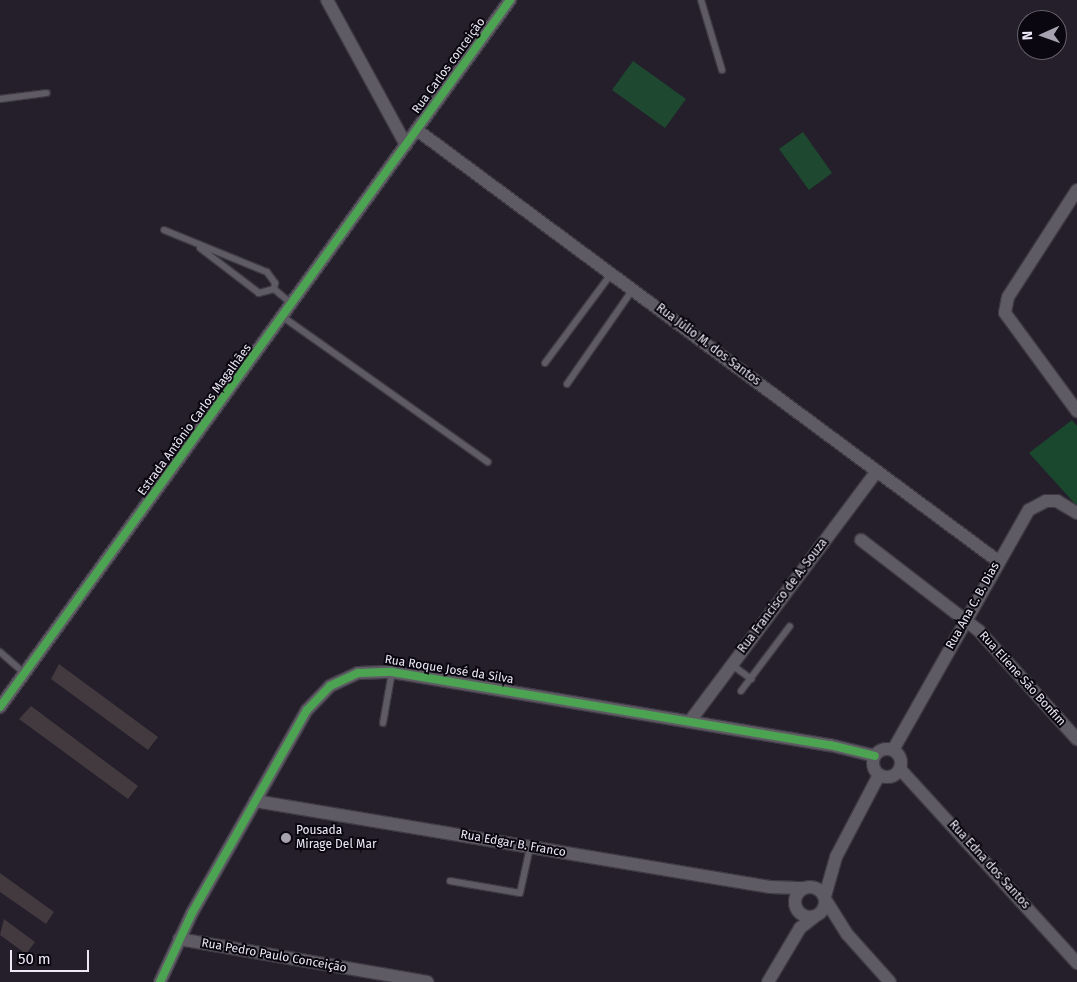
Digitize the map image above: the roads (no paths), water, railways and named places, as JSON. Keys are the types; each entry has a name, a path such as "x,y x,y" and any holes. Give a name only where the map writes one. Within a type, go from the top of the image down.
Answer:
{"street":[{"path":"327,0 406,146"},
{"name":"Rua Carlos conceição","path":"406,146 510,0"},
{"name":"Rua Júlio M. dos Santos","path":"417,130 998,561"},
{"name":"Estrada Antônio Carlos Magalhães","path":"0,706 406,146"},
{"path":"1076,408 1005,313 1008,296 1077,190"},
{"name":"Rua Francisco de A. Souza","path":"690,721 876,472"},
{"name":"Rua Ana C. B. Dias","path":"893,750 1022,520 1037,504 1057,501 1077,513"},
{"name":"Rua Eliene São Bonfim","path":"861,540 966,620 1077,739"},
{"name":"Rua Roque José da Silva","path":"160,982 179,940 255,800 318,696 343,677 358,673 392,672 690,721 875,756"},
{"path":"885,749 893,750 900,756 900,769 889,778 879,775 873,767 875,756 885,749"},
{"name":"Rua Edna dos Santos","path":"900,769 1077,963"},
{"path":"768,982 800,928 824,910 825,898 836,857 879,775"},
{"name":"Rua Edgar B. Franco","path":"255,800 770,887 806,887"},
{"path":"786,950 795,925 797,895 836,857"},
{"name":"Rua Edgar B. Franco","path":"770,887 796,907"},
{"path":"806,887 816,888 825,898 847,934 890,982"},
{"path":"796,907 807,917 814,917"},
{"name":"Rua Pedro Paulo Conceição","path":"179,940 427,982"}],"lane":[{"path":"701,0 722,70"},
{"path":"0,99 47,93"},
{"path":"164,230 200,248 267,272 276,282 274,289"},
{"path":"200,248 259,293 274,289"},
{"path":"545,363 612,273"},
{"path":"274,289 292,304"},
{"path":"567,384 633,289"},
{"path":"283,317 488,462"},
{"path":"741,691 790,626"},
{"path":"0,652 24,673"},
{"path":"732,665 751,679"},
{"path":"383,723 392,672"},
{"path":"450,881 520,893 530,847"}],"place":[{"name":"Pousada Mirage Del Mar","path":"286,838"}]}
